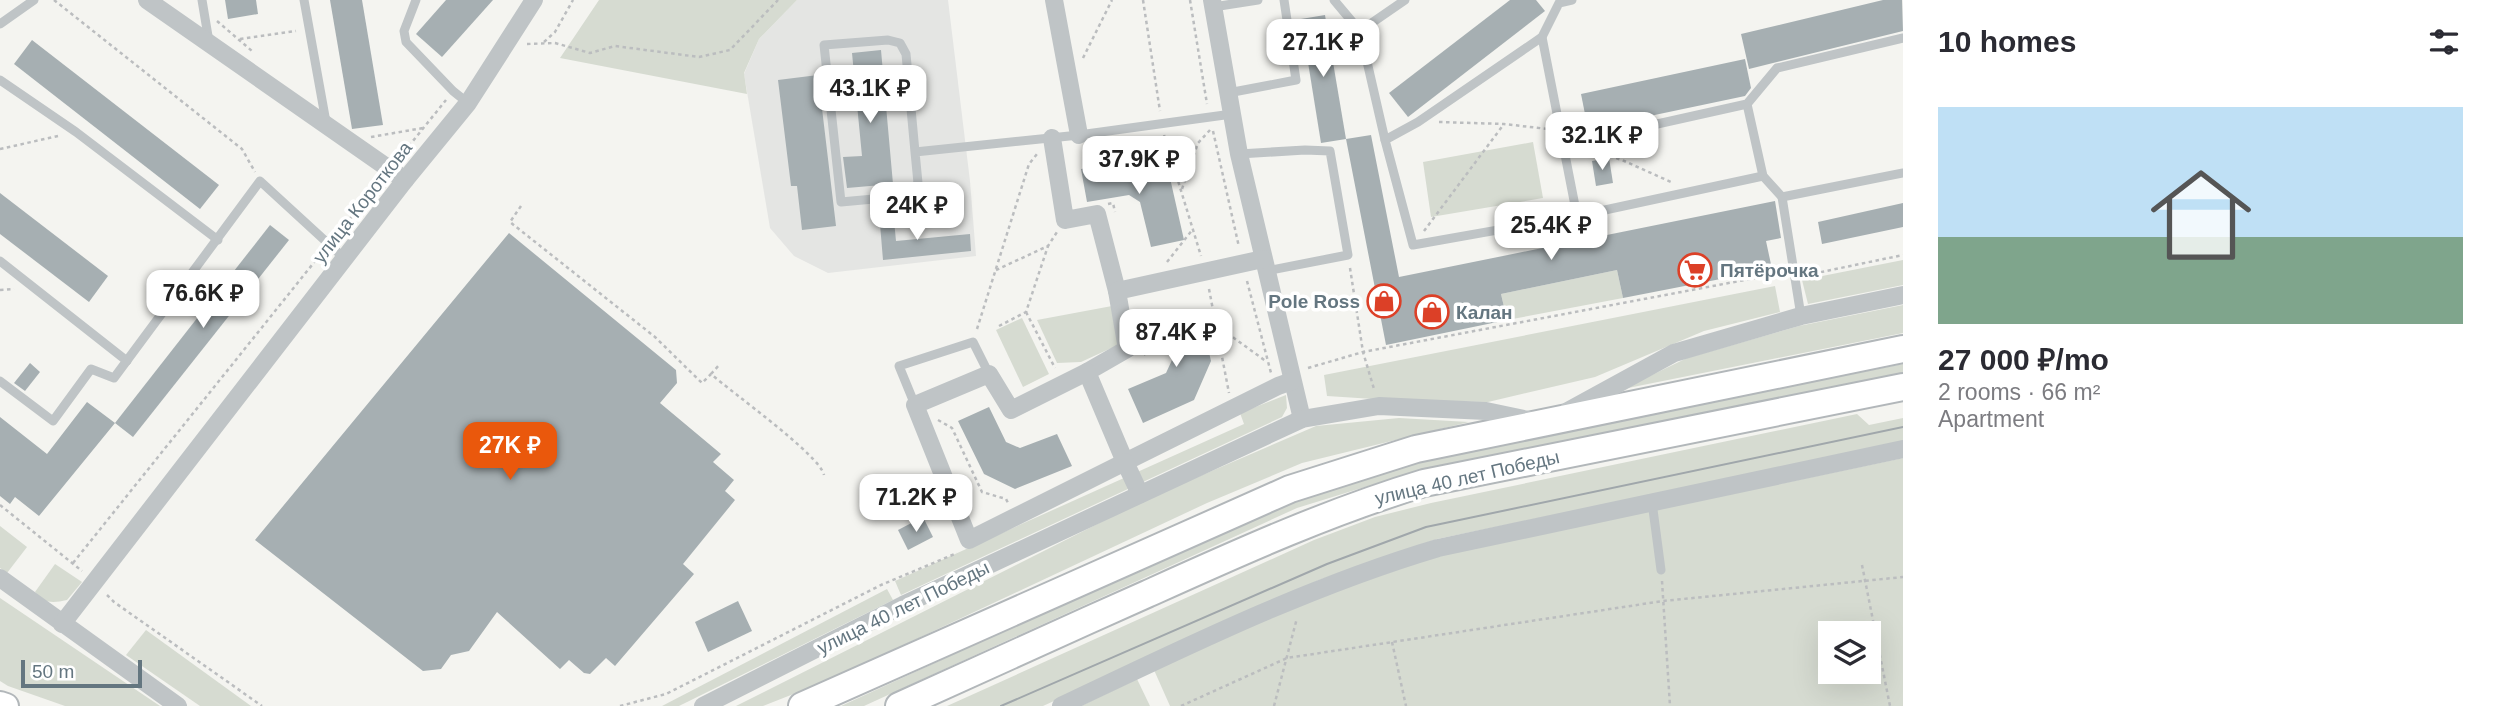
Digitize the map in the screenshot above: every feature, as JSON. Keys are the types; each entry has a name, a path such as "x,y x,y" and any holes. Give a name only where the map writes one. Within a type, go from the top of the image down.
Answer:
{"main road":[{"name":"улица 40 лет Победы","path":"802,706 1290,489 1416,449 1903,349"},
{"name":"улица 40 лет Победы","path":"899,706 1211,565 1362,502 1424,483 1903,387"},
{"path":"0,704 6,706"}],"street":[{"path":"147,0 405,180"},
{"name":"улица Короткова","path":"62,624 344,258 468,103 534,0"},
{"path":"1054,0 1079,135"},
{"path":"1213,4 1239,154 1302,419"},
{"path":"1052,138 1065,220 1097,214 1117,291 1127,349 1011,410 989,374 915,405 969,540 1292,381"},
{"path":"1117,291 1242,263 1265,265"},
{"name":"улица 40 лет Победы","path":"703,706 903,605 1302,419 1379,407 1486,411 1545,423 1674,353 1801,316 1903,295"},
{"path":"1087,372 1140,494"},
{"path":"1061,706 1303,596 1374,568 1438,548 1903,449"},
{"path":"0,578 178,706"}],"lane":[{"path":"0,24 34,0"},
{"path":"202,0 209,44"},
{"path":"304,0 327,127"},
{"path":"416,0 404,31 406,42 468,103"},
{"path":"1213,4 1258,0"},
{"path":"1228,93 1296,80 1284,0"},
{"path":"1334,0 1360,31 1413,246 1577,216 1763,176"},
{"path":"1360,31 1405,0"},
{"path":"1385,140 1418,122 1542,37 1559,2 1572,0"},
{"path":"1542,37 1560,131 1566,144 1577,216"},
{"path":"1566,144 1748,104 1777,68 1903,38"},
{"path":"888,40 900,43 906,54 915,152 918,183 906,197 841,202 824,45 888,40"},
{"path":"0,79 76,132 218,240"},
{"path":"1748,104 1763,176 1782,197 1801,316"},
{"path":"915,152 1079,135 1232,114"},
{"path":"1239,154 1330,151 1348,255 1265,265"},
{"path":"1782,197 1903,173"},
{"path":"0,381 53,421 91,369 114,377 260,181 344,258"},
{"path":"0,261 127,360"},
{"path":"915,405 899,366 973,342 989,374"},
{"path":"1652,502 1661,570"}],"path":[{"path":"54,0 242,149 260,181"},
{"path":"544,42 555,32 573,0"},
{"path":"503,50 533,42 544,42 590,52 615,46 699,57 730,50 778,0"},
{"path":"1143,0 1162,124"},
{"path":"1190,0 1209,117"},
{"path":"209,44 309,29"},
{"path":"73,563 453,91"},
{"path":"1418,122 1504,124 1560,131"},
{"path":"1413,246 1504,124"},
{"path":"1181,191 1198,143 1212,127 1242,263 1273,379"},
{"path":"359,139 423,128"},
{"path":"0,149 76,132"},
{"path":"973,342 1029,164 1052,138"},
{"path":"1566,144 1622,160 1694,191"},
{"path":"521,206 510,222 655,337 702,383 720,364"},
{"path":"999,326 1026,312 1048,246 1065,220"},
{"path":"996,270 1048,246"},
{"path":"1348,255 1363,352 1379,407"},
{"path":"1308,368 1363,352 1766,276 1795,277 1903,256"},
{"path":"1135,359 1147,353 1137,301"},
{"path":"1026,312 1063,384"},
{"path":"1216,325 1269,363"},
{"path":"711,374 809,455 824,470 824,475"},
{"path":"934,417 952,428 982,492 1006,499"},
{"path":"0,505 73,563 114,602 262,706"},
{"path":"1862,565 1890,706"},
{"path":"1661,570 1670,706"},
{"path":"1181,706 1287,658 1663,601 1903,577"},
{"path":"1274,706 1303,596"},
{"path":"1392,642 1406,706"},
{"path":"620,706 648,699"}],"shaded area":[{"path":"599,0 797,0 759,39 744,73 747,94 560,58"},
{"path":"797,0 948,0 970,181 976,256 828,273 794,256 770,228 744,74 759,39"},
{"path":"1533,142 1543,198 1431,217 1423,162"},
{"path":"1903,260 1903,285 1808,304 1802,280"},
{"path":"1617,270 1623,298 1507,320 1501,294"},
{"path":"1775,286 1780,312 1704,331 1595,377 1488,402 1404,401 1327,396 1324,375"},
{"path":"1903,305 1903,333 1623,389 1687,358 1799,326"},
{"path":"1112,306 1118,345 1081,362 1057,363 1037,320"},
{"path":"1022,318 1049,374 1023,387 996,330"},
{"path":"1903,364 1903,374 1423,469 1297,508 864,706 841,706 1294,498 1421,459"},
{"path":"1286,395 1287,408 1282,417 901,595 895,581 1244,424 1240,413"},
{"path":"1857,414 1869,425 1903,418 1903,443 1437,539 1319,580 1043,706 947,706 1314,540 1375,517"},
{"path":"1399,418 1469,422 1302,463 1207,503 829,680 763,706 736,706 1149,498 1316,426"},
{"path":"1903,458 1903,706 1170,706 1154,670 1313,599 1440,555"},
{"path":"0,526 27,547 7,573 0,568"},
{"path":"55,564 82,582 67,600 49,602 35,592"},
{"path":"887,589 893,600 679,706 662,706"},
{"path":"0,598 160,706 65,706 0,681"},
{"path":"146,630 251,706 200,706 126,655"},
{"path":"1137,679 1150,706 1081,706"}],"building":[{"path":"225,0 256,0 258,14 228,19"},
{"path":"330,0 362,0 383,125 352,129"},
{"path":"446,0 493,0 442,57 416,34"},
{"path":"1510,0 1536,0 1545,11 1408,117 1389,93"},
{"path":"1883,0 1902,0 1903,31 1749,69 1741,34"},
{"path":"1325,15 1346,139 1321,143 1301,19"},
{"path":"32,40 219,185 200,209 14,64"},
{"path":"881,50 893,184 847,188 843,157 862,156 852,53"},
{"path":"1745,59 1751,88 1745,96 1588,129 1581,94"},
{"path":"818,75 836,226 802,230 797,186 791,186 778,80"},
{"path":"1371,135 1399,277 1775,201 1781,238 1766,241 1772,269 1623,298 1617,270 1501,294 1507,320 1386,345 1346,139"},
{"path":"1609,158 1613,183 1596,186 1592,161"},
{"path":"1137,159 1170,178 1184,240 1151,247 1140,202 1129,195 1087,202 1081,169"},
{"path":"0,193 108,276 89,302 0,234"},
{"path":"1903,203 1903,227 1822,244 1818,222"},
{"path":"893,210 896,241 970,234 971,251 883,260 879,212"},
{"path":"270,225 289,240 133,437 115,423"},
{"path":"509,233 676,370 677,383 660,403 721,454 713,462 734,480 725,491 735,500 683,564 694,574 615,666 606,658 590,674 584,673 569,660 560,669 497,612 469,651 451,655 441,669 423,671 255,540"},
{"path":"1199,310 1211,361 1194,400 1143,423 1128,389 1166,373 1172,360 1162,318"},
{"path":"30,363 40,372 25,391 14,383"},
{"path":"87,402 115,423 39,516 15,497 10,504 0,496 0,417 47,454"},
{"path":"989,407 1006,442 1020,448 1057,434 1072,466 1015,489 984,474 958,421"},
{"path":"923,517 933,537 908,550 898,530"},
{"path":"738,601 752,631 708,652 695,622"}],"tram line":[{"path":"1001,706 1327,564 1426,527 1903,427"}],"place":[{"name":"Пятёрочка","path":"1695,270"},
{"name":"Pole Ross","path":"1384,301"},
{"name":"Калан","path":"1432,312"}]}
